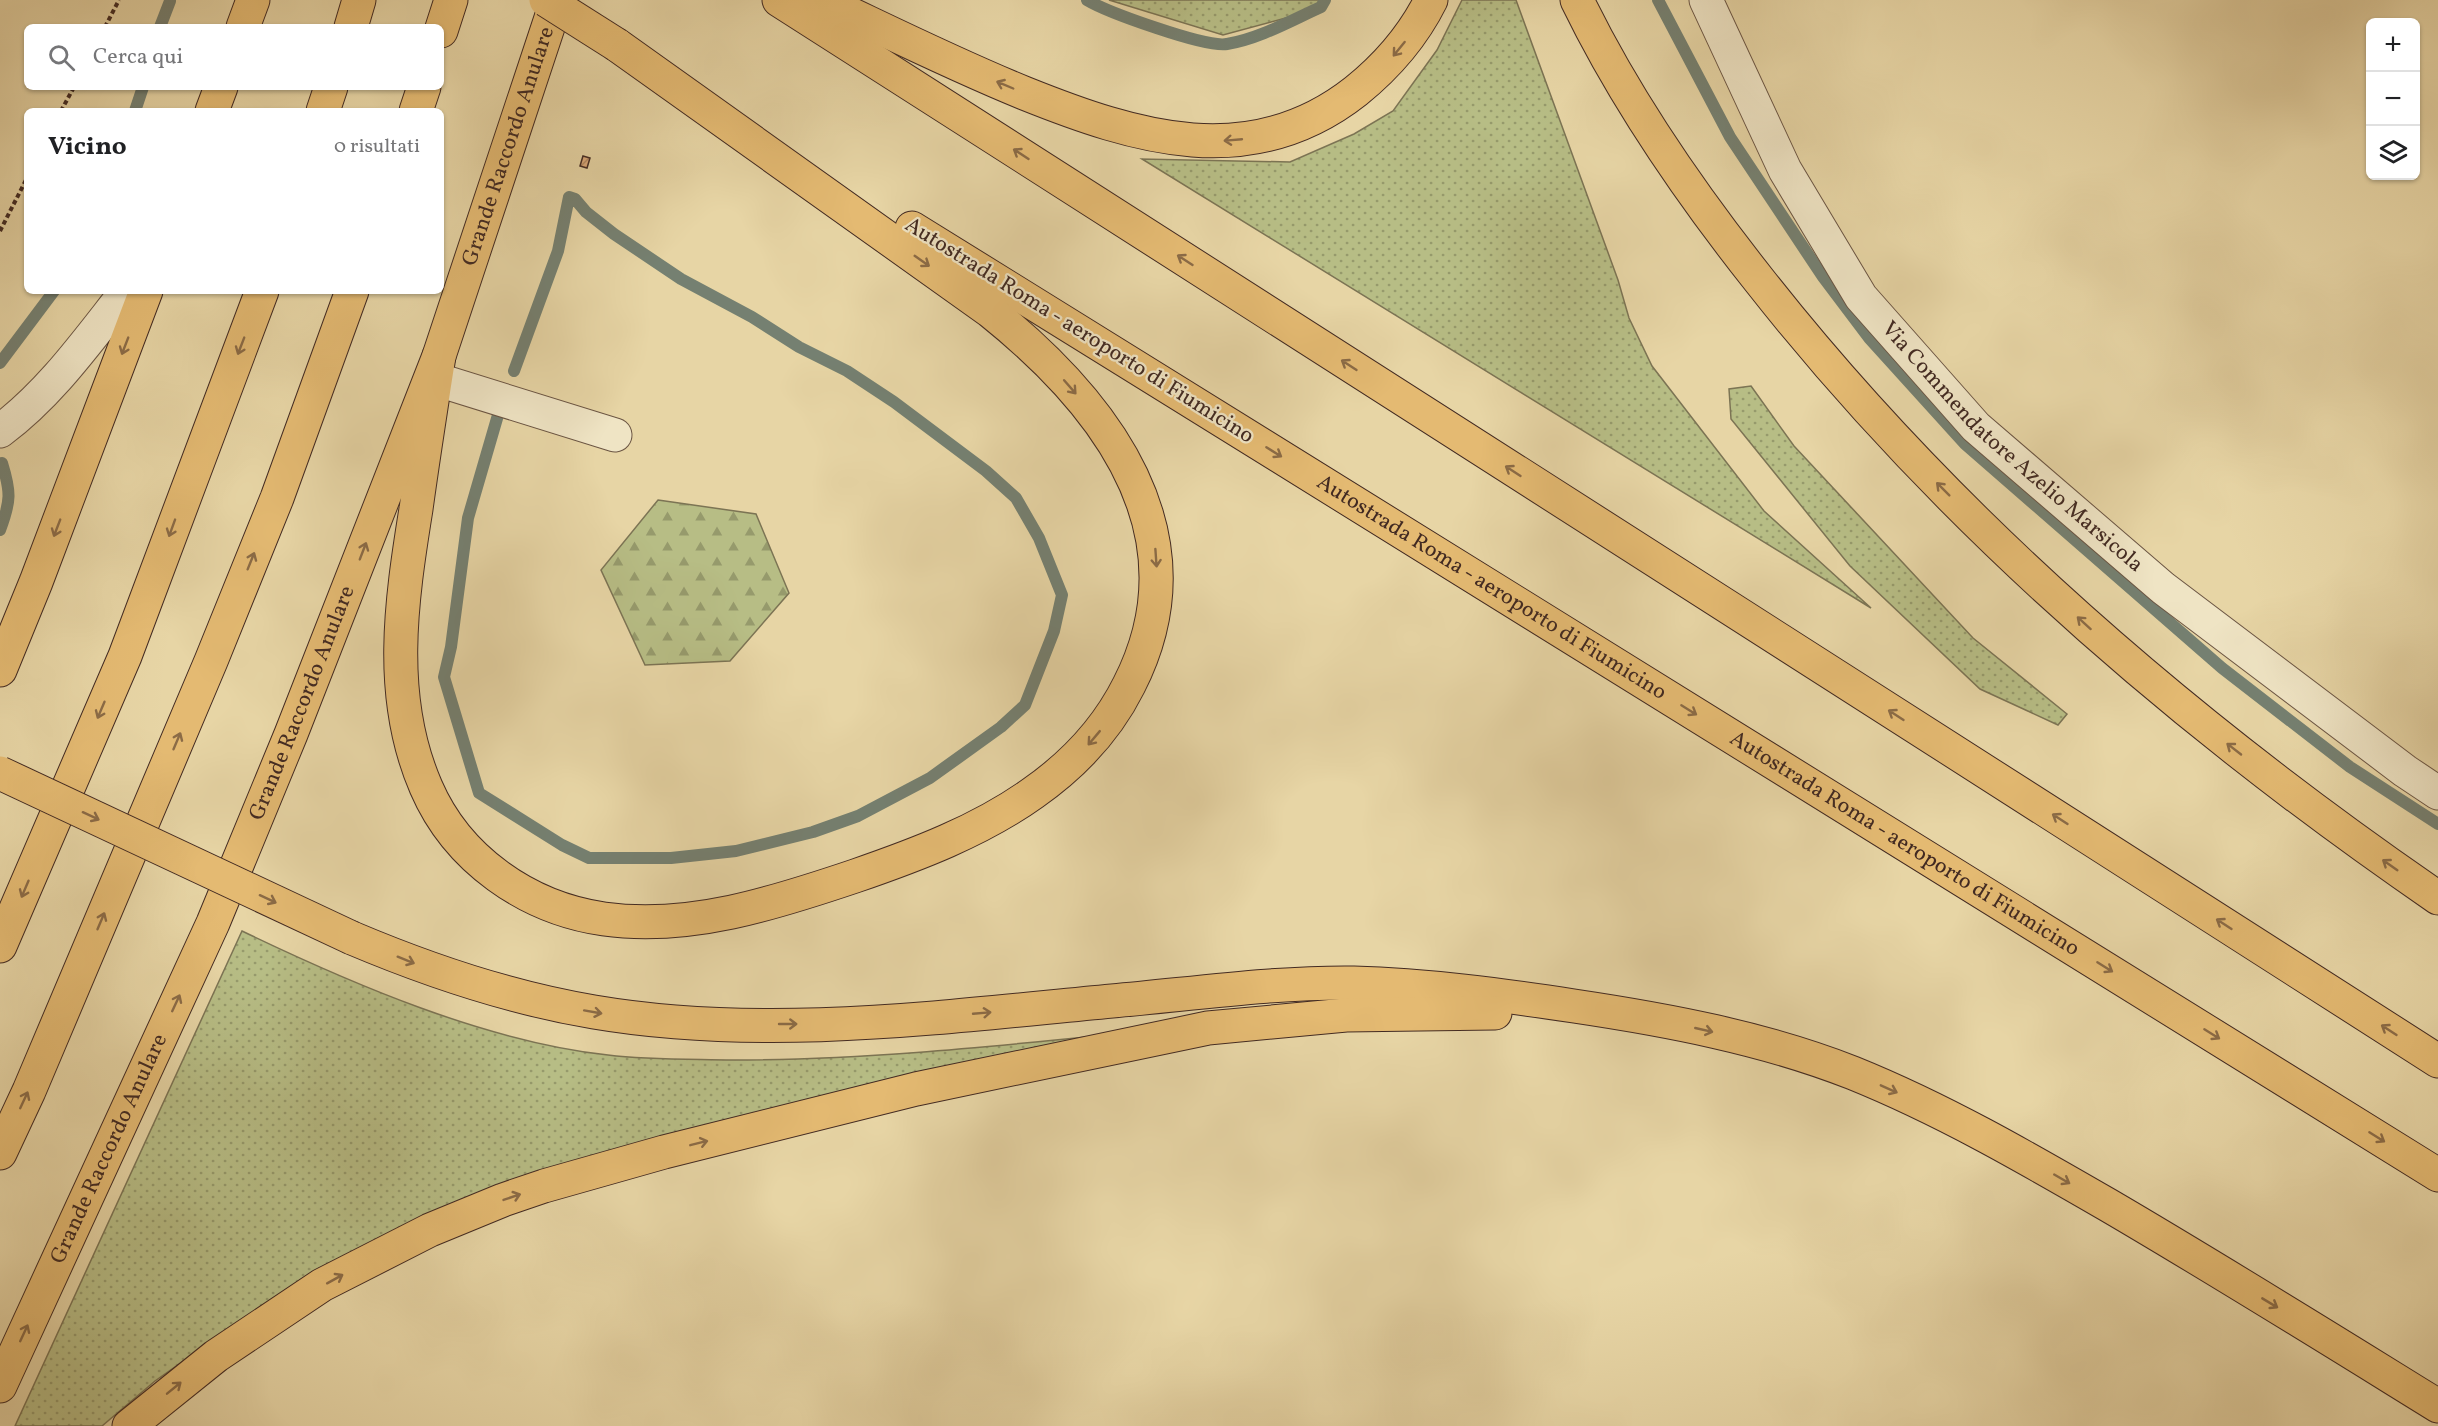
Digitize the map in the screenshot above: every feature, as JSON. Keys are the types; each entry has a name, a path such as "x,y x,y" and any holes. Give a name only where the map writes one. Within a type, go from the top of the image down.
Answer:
{"highway":[{"path":"352,24 360,0"},
{"path":"443,24 451,0"},
{"name":"Autostrada Roma - aeroporto di Fiumicino","path":"546,0 2438,1175"},
{"name":"Grande Raccordo Anulare","path":"0,1386 213,923 291,734 437,367 557,0"},
{"path":"779,0 2438,1061"},
{"path":"821,0 953,62 1052,104 1135,132 1169,139 1203,142 1235,141 1267,136 1295,126 1335,106 1372,78 1389,61 1413,31 1431,0"},
{"path":"1577,0 1611,67 1630,98 1734,248 1810,344 1911,457 2026,570 2166,695 2286,790 2438,898"},
{"path":"437,367 401,615 401,674 407,727 427,791 448,827 482,864 528,895 565,910 592,917 648,922 723,914 830,884 921,851 1012,807 1068,766 1105,724 1124,694 1140,662 1152,622 1157,582 1155,550 1149,519 1137,487 1088,407 1040,354 990,310 617,45"},
{"path":"213,108 220,90"},
{"path":"324,108 330,90"},
{"path":"417,108 423,90"},
{"path":"0,670 36,582 145,294"},
{"path":"0,946 125,656 261,294"},
{"path":"0,1153 34,1080 212,661 277,498 351,294"},
{"path":"0,773 352,938 446,976 524,998 599,1013 708,1023 874,1022 1276,986 1348,983 1481,993 1647,1017 1796,1053 1852,1073 1936,1110 2025,1157 2148,1228 2438,1406"},
{"path":"129,1426 183,1381 250,1331 354,1268 430,1230 503,1200 664,1152 916,1089 1218,1026 1366,1014 1478,1013 1647,1017"}],"street":[{"name":"Via Commendatore Azelio Marsicola","path":"1706,0 1785,170 1861,297 1976,427 2163,588 2405,771 2438,793"},
{"path":"0,431 51,385 125,294"},
{"path":"437,367 503,400 615,435"}],"path":[{"path":"107,24 119,0"},
{"path":"64,108 72,90"},
{"path":"0,231 24,184"}],"green space":[{"path":"1109,0 1321,0 1308,12 1223,35"},
{"path":"1462,0 1516,0 1618,280 1629,318 1652,366 1764,511 1871,608 1142,159 1290,162 1354,134 1393,111 1437,50"},
{"path":"1751,386 1794,446 1973,638 2067,714 2058,725 1980,689 1850,566 1731,419 1729,389"},
{"path":"658,500 756,514 789,593 730,661 645,665 601,570"},
{"path":"242,931 374,990 468,1024 515,1038 608,1055 654,1059 831,1058 1128,1033 706,1134 229,1329 155,1381 102,1426 15,1426"}],"building":[{"path":"583,156 590,158 587,168 580,166"}],"waterway":[{"path":"1087,0 1135,20 1179,35 1216,44 1239,42 1251,38 1321,7 1325,0"},
{"path":"1658,0 1730,137 1823,277 1869,338 1965,444 2222,668 2350,767 2438,824"},
{"path":"161,24 170,1"},
{"path":"136,108 142,90"},
{"path":"498,415 468,518 451,647 444,677 479,793 562,845 589,858 671,858 736,851 813,832 858,816 930,778 1001,727 1025,705 1054,631 1062,595 1039,538 1016,498 986,471 894,402 847,371 799,347 752,317 681,279 614,234 586,212 575,199 569,197 558,251 514,371"},
{"path":"0,363 52,294"},
{"path":"0,530 8,496 2,463"}]}
